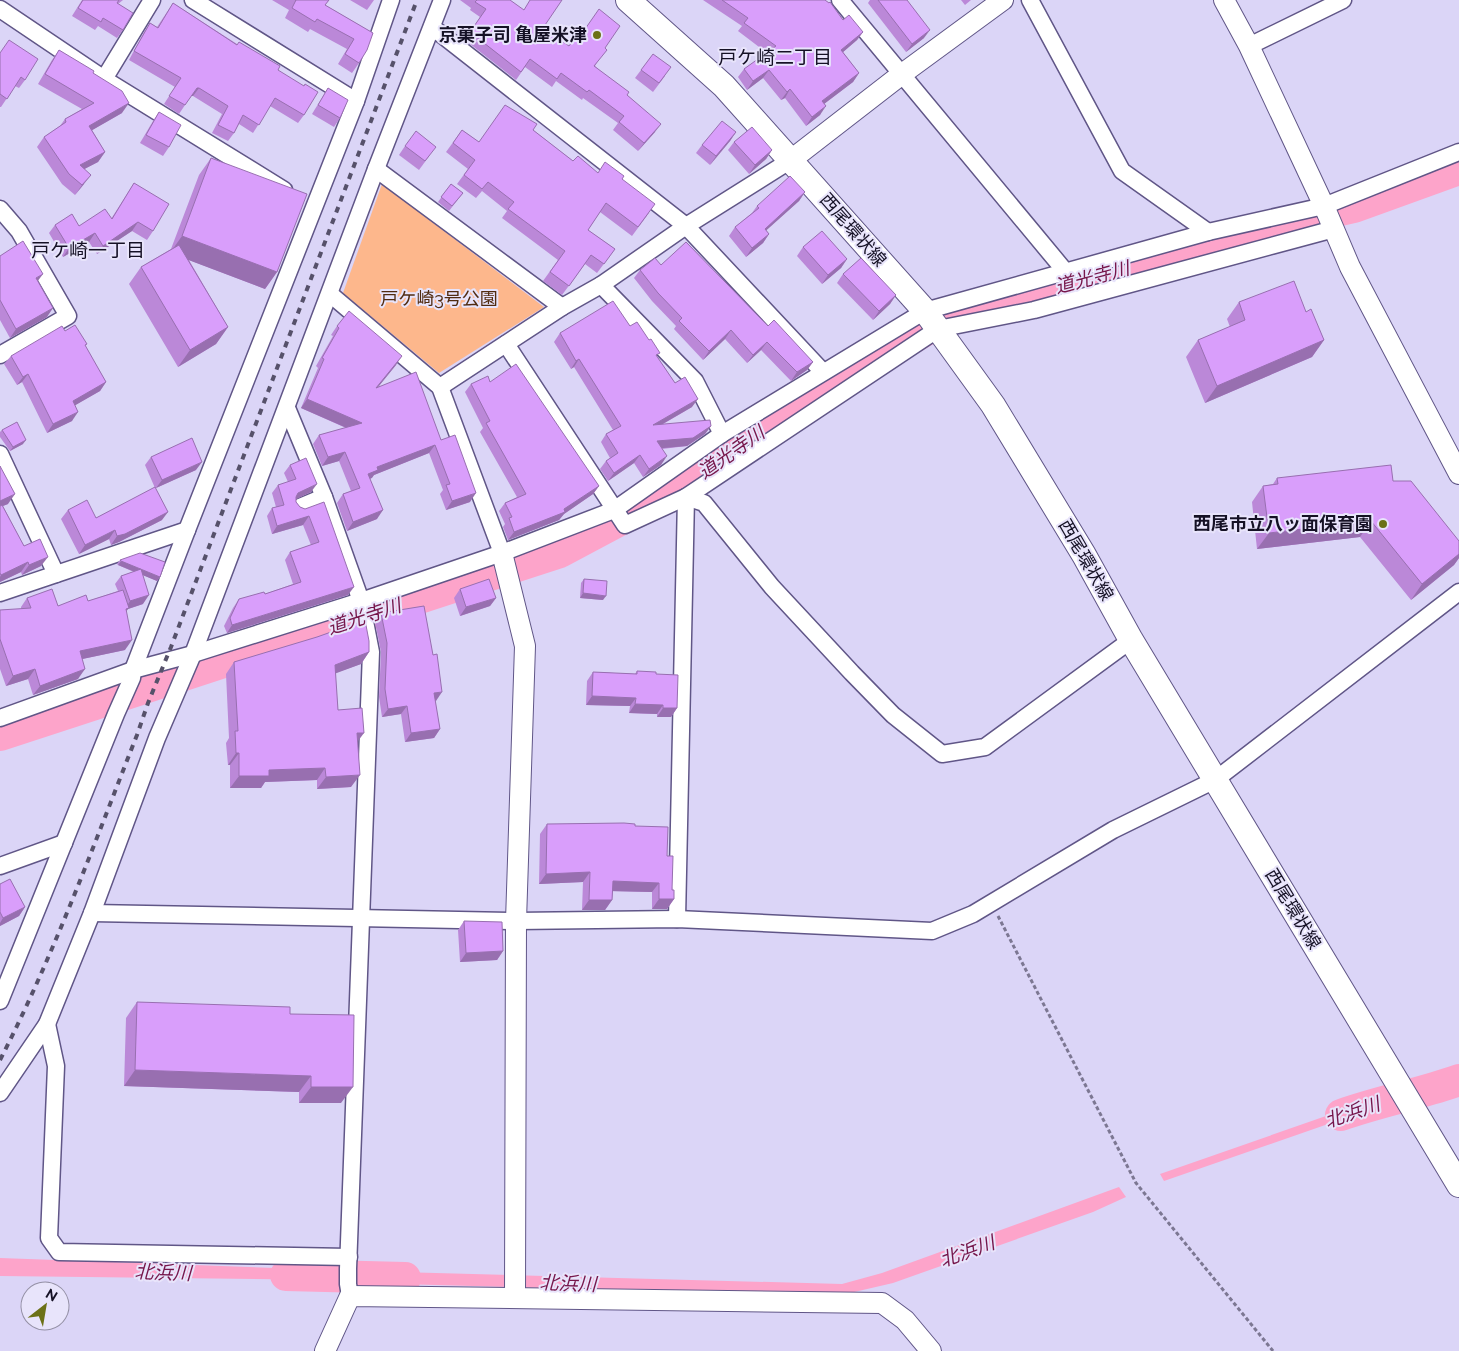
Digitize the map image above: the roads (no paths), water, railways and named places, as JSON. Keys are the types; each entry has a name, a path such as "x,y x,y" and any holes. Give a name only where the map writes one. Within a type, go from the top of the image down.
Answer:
{"main road":[{"name":"西尾環状線","path":"628,0 724,86 791,160 932,320 993,406 1084,555 1131,640 1459,1185"}],"street":[{"path":"104,79 152,0"},
{"path":"192,0 356,101"},
{"path":"0,1001 132,674 356,101 391,0"},
{"path":"0,1093 47,1024 92,913 157,738 193,655 376,169 442,0"},
{"path":"840,0 1065,272"},
{"path":"440,387 562,307 601,285 686,226 791,160 902,74 1003,0"},
{"path":"1030,0 1122,171 1208,232"},
{"path":"1224,0 1249,46 1324,206 1350,267 1459,474"},
{"path":"1249,46 1344,0"},
{"path":"0,9 104,79 314,208"},
{"path":"432,27 686,226 823,372"},
{"path":"618,516 722,434 823,372 932,320 1065,272 1208,232 1324,206 1459,152"},
{"path":"376,169 562,307"},
{"path":"0,209 19,231 68,316 0,355"},
{"path":"0,718 132,674 361,602 502,553 618,516 686,498 932,320 1034,310 1333,228"},
{"path":"601,285 695,381 722,434"},
{"path":"330,294 440,387 502,553 525,646 516,921 515,1287"},
{"path":"506,344 618,516"},
{"path":"287,408 324,497 361,602 371,652 349,1277 325,1351"},
{"path":"0,454 56,574"},
{"path":"300,507 324,497"},
{"path":"686,498 704,503 772,587 846,666 893,715 942,754 985,747 1131,640"},
{"path":"677,919 686,498"},
{"path":"0,593 187,530"},
{"path":"92,913 516,921 677,919 932,931 973,914 1113,830 1215,780 1459,592"},
{"path":"0,866 64,843"},
{"path":"47,1024 56,1066 49,1238 59,1252 349,1277 515,1287 882,1303 905,1320 931,1351"}],"water":[{"name":"北浜川","path":"1459,1075 1459,1084 1437,1092 1425,1101 1413,1082 1430,1085"},
{"name":"北浜川","path":"1379,1093 1388,1109 1374,1108 1164,1181 1160,1174 1369,1101"},
{"name":"北浜川","path":"1119,1187 1126,1197 1093,1212 893,1283 837,1296 361,1283 361,1271 842,1284 882,1273"},
{"name":"北浜川","path":"0,1258 331,1270 330,1280 0,1276"}],"waterway":[{"name":"道光寺川","path":"0,735 560,552 678,489 746,438 944,319 963,311 1310,217 1354,207 1459,169"},
{"name":"北浜川","path":"1341,1115 1459,1080"},
{"name":"北浜川","path":"286,1275 405,1278"}],"railway":[{"path":"0,1060 56,940 89,858 417,0"}],"place":[{"name":"京菓子司 亀屋米津","path":"597,35"},
{"name":"西尾市立八ッ面保育園","path":"1383,524"}],"district":[{"name":"戸ケ崎二丁目","path":"775,57"},
{"name":"戸ケ崎一丁目","path":"88,250"}],"park label":[{"name":"戸ケ崎3号公園","path":"439,299"}]}
